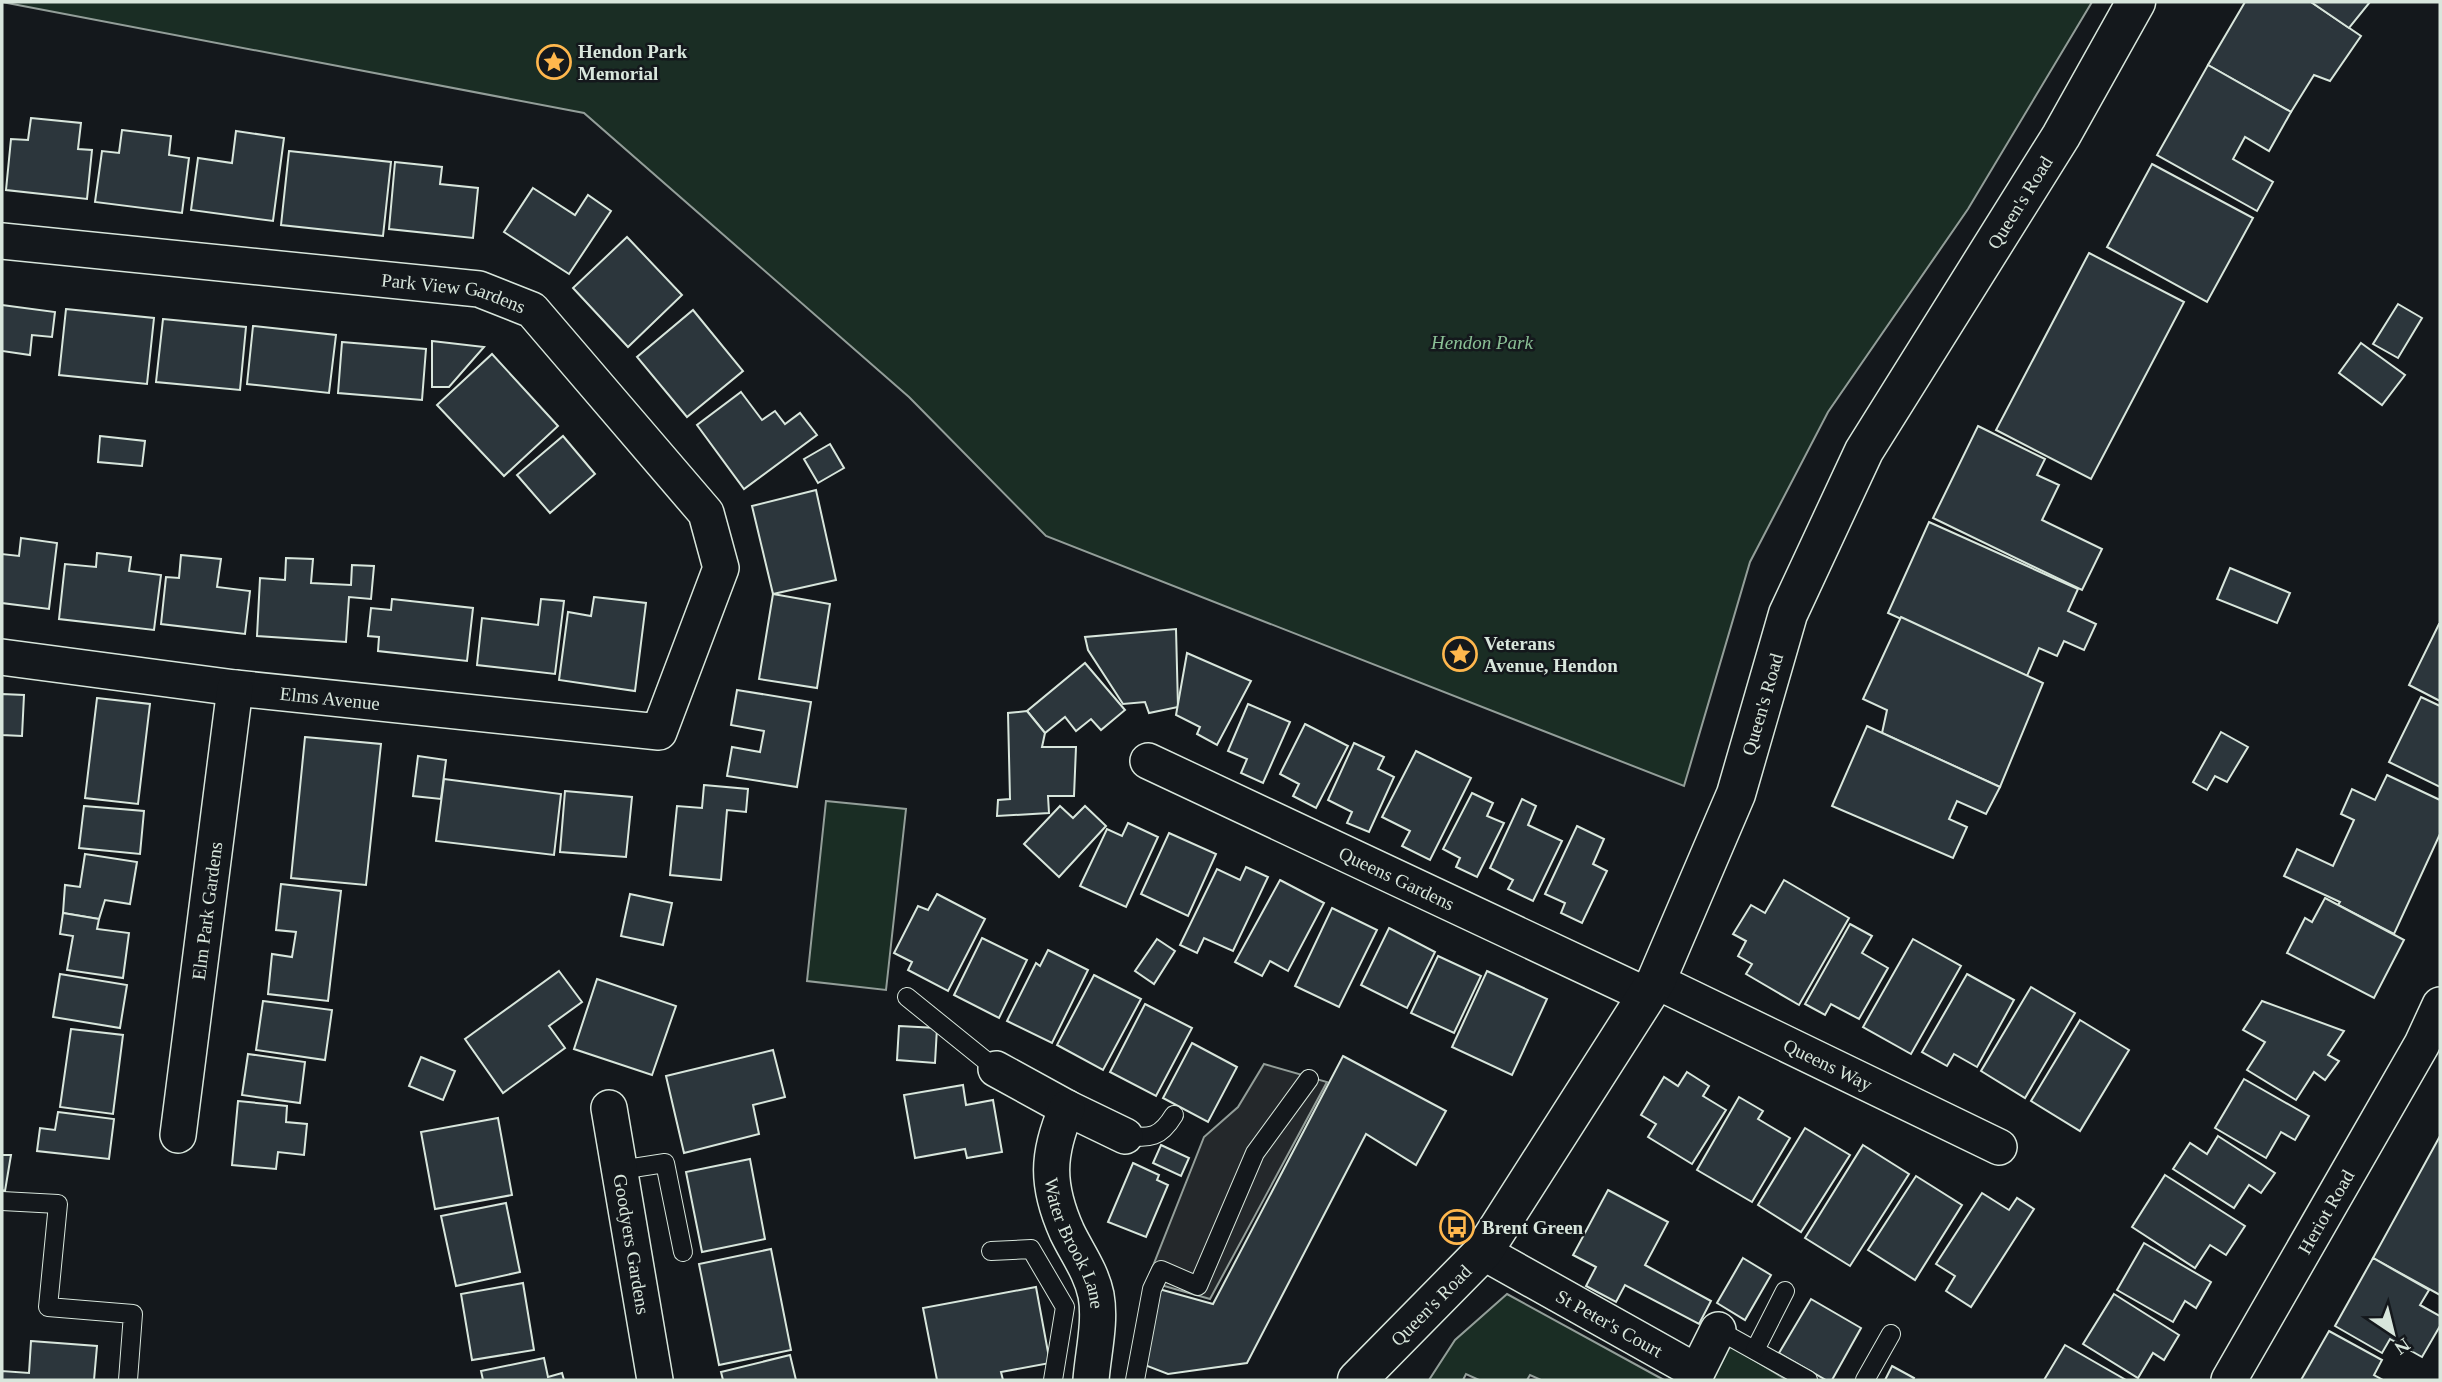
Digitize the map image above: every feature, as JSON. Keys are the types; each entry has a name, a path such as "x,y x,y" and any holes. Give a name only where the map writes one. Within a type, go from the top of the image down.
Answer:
{"main road":[{"name":"Queen's Road","path":"1357,1380 1483,1252 1651,988 1736,794 1788,614 1864,451 2061,136 2136,2"}],"street":[{"name":"Park View Gardens","path":"2,241 479,289 533,310 706,513 721,568 659,732"},
{"name":"Elms Avenue","path":"2,657 235,688 659,732"},
{"name":"Elm Park Gardens","path":"178,1135 235,688"},
{"name":"Queens Gardens","path":"1147,761 1651,988"},
{"name":"Queens Way","path":"1651,988 1999,1147"},
{"name":"Heriot Road","path":"2229,1380 2422,1044 2440,1005"},
{"path":"996,1069 1125,1136"},
{"name":"Goodyers Gardens","path":"609,1108 655,1380"},
{"name":"Water Brook Lane","path":"1067,1108 1051,1155 1052,1179 1067,1232 1087,1267 1097,1298 1091,1380"},
{"name":"St Peter's Court","path":"1483,1252 1697,1371 1718,1330"}],"lane":[{"path":"907,997 996,1069"},
{"path":"1135,1380 1152,1289 1161,1270 1198,1286 1255,1153 1309,1079"},
{"path":"1125,1136 1150,1138 1166,1129 1174,1115"},
{"path":"620,1170 664,1163 683,1252"},
{"path":"2,1201 58,1204 48,1307 133,1314 128,1380"},
{"path":"992,1251 1031,1249 1065,1307 1053,1380"},
{"path":"1755,1350 1785,1291"},
{"path":"1718,1330 1808,1380"},
{"path":"1865,1380 1891,1334"}],"green space":[{"name":"Hendon Park","path":"2,2 2092,2 1968,209 1828,412 1750,562 1684,786 1046,536 909,397 584,113"},
{"path":"826,801 906,809 886,990 807,981"},
{"path":"1507,1294 1664,1380 1541,1380 1530,1375 1527,1380 1479,1380 1466,1374 1463,1380 1429,1380 1455,1340"},
{"path":"1729,1345 1787,1380 1709,1380"}],"shaded area":[{"path":"1264,1064 1327,1082 1210,1299 1147,1281 1204,1137 1238,1107"}],"building":[{"path":"2245,2 2311,2 2361,36 2330,81 2314,75 2291,112 2208,65"},
{"path":"2311,2 2370,2 2349,28"},
{"path":"2208,65 2291,112 2269,151 2245,137 2233,159 2273,182 2257,211 2157,155"},
{"path":"31,118 81,123 78,149 92,150 87,199 6,190 11,139 28,140"},
{"path":"122,130 171,136 169,155 189,158 182,213 95,202 102,151 119,153"},
{"path":"236,131 284,138 273,221 191,210 198,158 232,163"},
{"path":"289,151 391,162 383,236 281,225"},
{"path":"395,162 442,167 440,184 478,188 473,238 389,229"},
{"path":"2152,164 2253,218 2207,302 2107,247"},
{"path":"533,188 575,215 588,195 611,211 569,274 504,232"},
{"path":"627,237 682,295 628,347 573,288"},
{"path":"2089,253 2184,302 2091,479 1996,430"},
{"path":"2398,304 2422,318 2398,358 2373,344"},
{"path":"2,305 55,312 52,337 32,335 30,355 2,351"},
{"path":"66,309 154,318 147,384 59,375"},
{"path":"693,310 743,371 687,417 637,357"},
{"path":"163,319 246,327 240,390 156,382"},
{"path":"253,326 336,335 329,393 247,384"},
{"path":"432,341 484,347 449,387 432,387"},
{"path":"342,342 426,349 422,400 338,393"},
{"path":"2361,343 2405,375 2382,405 2339,373"},
{"path":"492,354 558,426 504,476 437,405"},
{"path":"741,392 762,420 775,411 785,424 800,413 817,435 744,489 697,425"},
{"path":"1978,426 2045,459 2037,475 2059,485 2042,520 2102,549 2082,590 1933,518"},
{"path":"100,436 145,441 142,466 98,462"},
{"path":"563,436 595,474 550,513 517,475"},
{"path":"830,444 844,468 818,483 804,459"},
{"path":"816,490 836,580 773,594 752,506"},
{"path":"1929,522 2078,589 2068,611 2096,624 2084,650 2064,641 2057,656 2039,648 2027,676 1888,613"},
{"path":"21,538 57,543 49,609 2,603 2,554 19,556"},
{"path":"97,553 131,557 129,571 161,575 154,630 59,619 65,564 96,567"},
{"path":"181,555 221,559 217,587 250,591 245,634 161,624 166,577 179,578"},
{"path":"286,558 313,559 311,583 351,585 352,565 374,566 371,599 349,597 346,642 257,636 260,578 285,580"},
{"path":"2230,568 2290,593 2277,623 2217,599"},
{"path":"773,594 830,604 817,688 759,679"},
{"path":"594,597 646,603 635,691 559,680 568,612 591,616"},
{"path":"392,599 473,608 467,661 378,651 379,637 368,636 371,608 391,610"},
{"path":"541,599 564,601 555,674 477,665 482,618 538,625"},
{"path":"1901,617 2043,683 2000,787 1882,733 1887,710 1863,699"},
{"path":"2440,624 2440,701 2409,685"},
{"path":"1176,629 1178,707 1149,713 1145,702 1123,704 1088,650 1085,637"},
{"path":"1187,653 1251,681 1217,745 1197,734 1200,727 1176,715"},
{"path":"1085,663 1125,710 1101,730 1091,719 1076,731 1065,717 1045,733 1027,711"},
{"path":"737,690 811,702 797,787 727,776 732,747 760,752 764,731 731,725"},
{"path":"2,694 24,695 22,736 2,735"},
{"path":"2421,697 2440,706 2440,787 2389,762"},
{"path":"97,698 150,704 138,804 85,798"},
{"path":"1248,704 1290,722 1263,783 1241,773 1247,759 1228,751"},
{"path":"1027,711 1045,733 1042,747 1076,747 1074,796 1048,796 1049,813 997,816 998,800 1010,799 1008,713"},
{"path":"1305,724 1348,746 1316,808 1293,796 1299,784 1280,774"},
{"path":"1867,726 2000,787 1986,814 1957,801 1949,819 1967,827 1953,858 1832,806"},
{"path":"2221,732 2248,747 2227,782 2215,776 2207,790 2193,782"},
{"path":"305,737 381,744 366,885 291,878"},
{"path":"1354,743 1384,757 1378,769 1394,777 1369,832 1347,823 1352,812 1328,800"},
{"path":"1416,751 1471,778 1430,860 1402,846 1410,831 1382,817"},
{"path":"418,756 446,760 441,799 413,796"},
{"path":"2387,775 2440,800 2440,834 2394,934 2338,905 2340,902 2284,876 2297,849 2333,866 2354,820 2341,814 2352,789 2375,800"},
{"path":"444,779 561,794 554,855 436,841"},
{"path":"704,785 748,789 746,812 727,810 721,880 670,875 677,806 702,808"},
{"path":"565,791 632,797 626,857 560,852"},
{"path":"1472,793 1493,803 1487,816 1504,823 1477,877 1456,867 1460,858 1443,849"},
{"path":"1522,799 1536,806 1528,825 1562,841 1533,901 1508,889 1513,880 1490,868"},
{"path":"84,806 144,811 140,854 79,848"},
{"path":"1060,806 1073,818 1085,806 1106,826 1059,877 1024,844"},
{"path":"1128,823 1158,837 1126,907 1080,886 1107,829 1122,836"},
{"path":"1577,826 1604,839 1593,864 1607,871 1582,923 1561,913 1565,903 1545,894"},
{"path":"1169,833 1216,854 1188,916 1141,894"},
{"path":"85,854 137,862 130,904 105,900 99,919 63,913 65,885 80,887"},
{"path":"1246,867 1268,877 1233,951 1204,938 1197,953 1180,945 1217,869 1240,880"},
{"path":"1280,880 1324,903 1288,971 1270,961 1262,976 1235,962"},
{"path":"1784,880 1849,918 1799,1005 1746,974 1752,964 1738,956 1746,941 1733,934 1751,905 1765,913"},
{"path":"281,884 341,891 328,1001 268,994 272,954 292,957 296,932 276,930"},
{"path":"630,894 672,903 663,945 621,936"},
{"path":"937,894 985,919 948,991 908,970 912,962 894,953 918,906 928,910"},
{"path":"2325,898 2404,940 2374,998 2287,953 2305,918 2312,922"},
{"path":"1332,908 1377,930 1339,1007 1295,986"},
{"path":"63,913 99,919 97,929 129,933 123,978 67,970 73,936 60,934"},
{"path":"1850,924 1872,936 1862,953 1888,968 1859,1019 1831,1004 1825,1015 1805,1004"},
{"path":"1389,928 1435,952 1407,1008 1361,985"},
{"path":"982,938 1027,960 999,1018 954,995"},
{"path":"1157,939 1175,951 1154,984 1135,971"},
{"path":"1913,939 1961,966 1911,1054 1863,1027"},
{"path":"1048,950 1088,970 1052,1043 1007,1021 1036,963 1040,966"},
{"path":"1438,956 1481,976 1454,1033 1411,1013"},
{"path":"559,971 582,1002 549,1026 565,1048 503,1093 465,1039"},
{"path":"1487,971 1547,999 1512,1075 1452,1047"},
{"path":"60,974 127,985 120,1028 53,1017"},
{"path":"1967,974 2014,1000 1977,1067 1954,1054 1947,1066 1922,1052"},
{"path":"1094,975 1141,999 1103,1070 1057,1045"},
{"path":"597,979 676,1006 652,1075 574,1049"},
{"path":"2031,987 2075,1013 2025,1098 1981,1071"},
{"path":"263,1001 332,1010 325,1060 256,1050"},
{"path":"2262,1001 2344,1031 2328,1055 2339,1061 2325,1080 2314,1072 2296,1100 2247,1070 2265,1042 2243,1030"},
{"path":"1145,1004 1192,1028 1156,1096 1110,1072"},
{"path":"2080,1020 2129,1050 2080,1131 2031,1101"},
{"path":"899,1026 937,1028 935,1063 897,1060"},
{"path":"71,1029 123,1035 113,1114 60,1107"},
{"path":"1192,1043 1237,1067 1208,1122 1163,1098"},
{"path":"773,1050 785,1097 753,1105 759,1134 684,1153 666,1076"},
{"path":"248,1054 305,1062 300,1103 242,1095"},
{"path":"1343,1056 1446,1111 1416,1165 1366,1134 1247,1363 1168,1374 1142,1364 1159,1289 1213,1304"},
{"path":"421,1057 455,1071 443,1100 409,1086"},
{"path":"1687,1072 1709,1086 1703,1096 1726,1110 1692,1164 1648,1137 1656,1124 1641,1115 1664,1077 1678,1086"},
{"path":"2244,1079 2309,1116 2295,1140 2281,1132 2266,1158 2215,1128"},
{"path":"963,1085 966,1105 993,1100 1002,1152 967,1158 965,1149 915,1158 904,1095"},
{"path":"1739,1097 1763,1111 1758,1119 1790,1138 1752,1202 1697,1170"},
{"path":"238,1101 287,1106 286,1122 307,1124 304,1155 278,1152 276,1169 232,1165"},
{"path":"58,1112 114,1119 109,1159 37,1151 40,1128 55,1130"},
{"path":"498,1118 512,1195 435,1209 421,1132"},
{"path":"1805,1128 1850,1155 1801,1232 1758,1205"},
{"path":"2218,1136 2275,1173 2261,1193 2249,1185 2234,1208 2173,1169 2190,1143 2207,1154"},
{"path":"2440,1136 2440,1295 2373,1258"},
{"path":"1161,1145 1189,1158 1181,1176 1153,1163"},
{"path":"1863,1145 1909,1174 1850,1266 1805,1238"},
{"path":"2,1155 11,1155 5,1191 2,1190"},
{"path":"750,1159 765,1239 702,1252 686,1172"},
{"path":"1133,1163 1159,1175 1157,1180 1168,1185 1146,1237 1108,1222"},
{"path":"2165,1175 2245,1226 2226,1255 2210,1245 2195,1268 2132,1227"},
{"path":"1916,1176 1962,1205 1915,1280 1868,1250"},
{"path":"1608,1190 1668,1222 1645,1265 1711,1301 1699,1324 1625,1285 1616,1302 1586,1286 1596,1267 1573,1255"},
{"path":"1982,1193 2009,1210 2017,1198 2034,1209 1971,1307 1946,1291 1955,1276 1936,1264"},
{"path":"506,1203 520,1272 456,1286 441,1216"},
{"path":"2144,1243 2211,1282 2196,1308 2185,1301 2173,1322 2117,1290"},
{"path":"771,1249 791,1350 719,1365 699,1264"},
{"path":"1743,1258 1771,1275 1745,1320 1717,1303"},
{"path":"2373,1258 2429,1290 2420,1305 2440,1316 2440,1326 2422,1357 2390,1339 2382,1353 2335,1326"},
{"path":"523,1283 534,1350 472,1360 461,1294"},
{"path":"1036,1287 1050,1363 1001,1372 1003,1380 937,1380 923,1308"},
{"path":"2114,1294 2179,1335 2164,1360 2153,1353 2138,1378 2083,1344"},
{"path":"1811,1299 1861,1328 1832,1380 1826,1380 1779,1353"},
{"path":"2329,1331 2382,1360 2374,1375 2383,1380 2301,1380"},
{"path":"31,1341 97,1346 94,1380 2,1380 2,1371 29,1373"},
{"path":"2065,1345 2126,1380 2044,1380"},
{"path":"790,1355 796,1380 723,1380 721,1372"},
{"path":"544,1358 548,1377 562,1373 564,1380 483,1380 481,1371"},
{"path":"1892,1366 1914,1378 1913,1380 1885,1380"}],"place":[{"name":"Hendon Park Memorial","path":"554,62"},
{"name":"Veterans Avenue, Hendon","path":"1460,654"},
{"name":"Brent Green","path":"1457,1227"}]}
